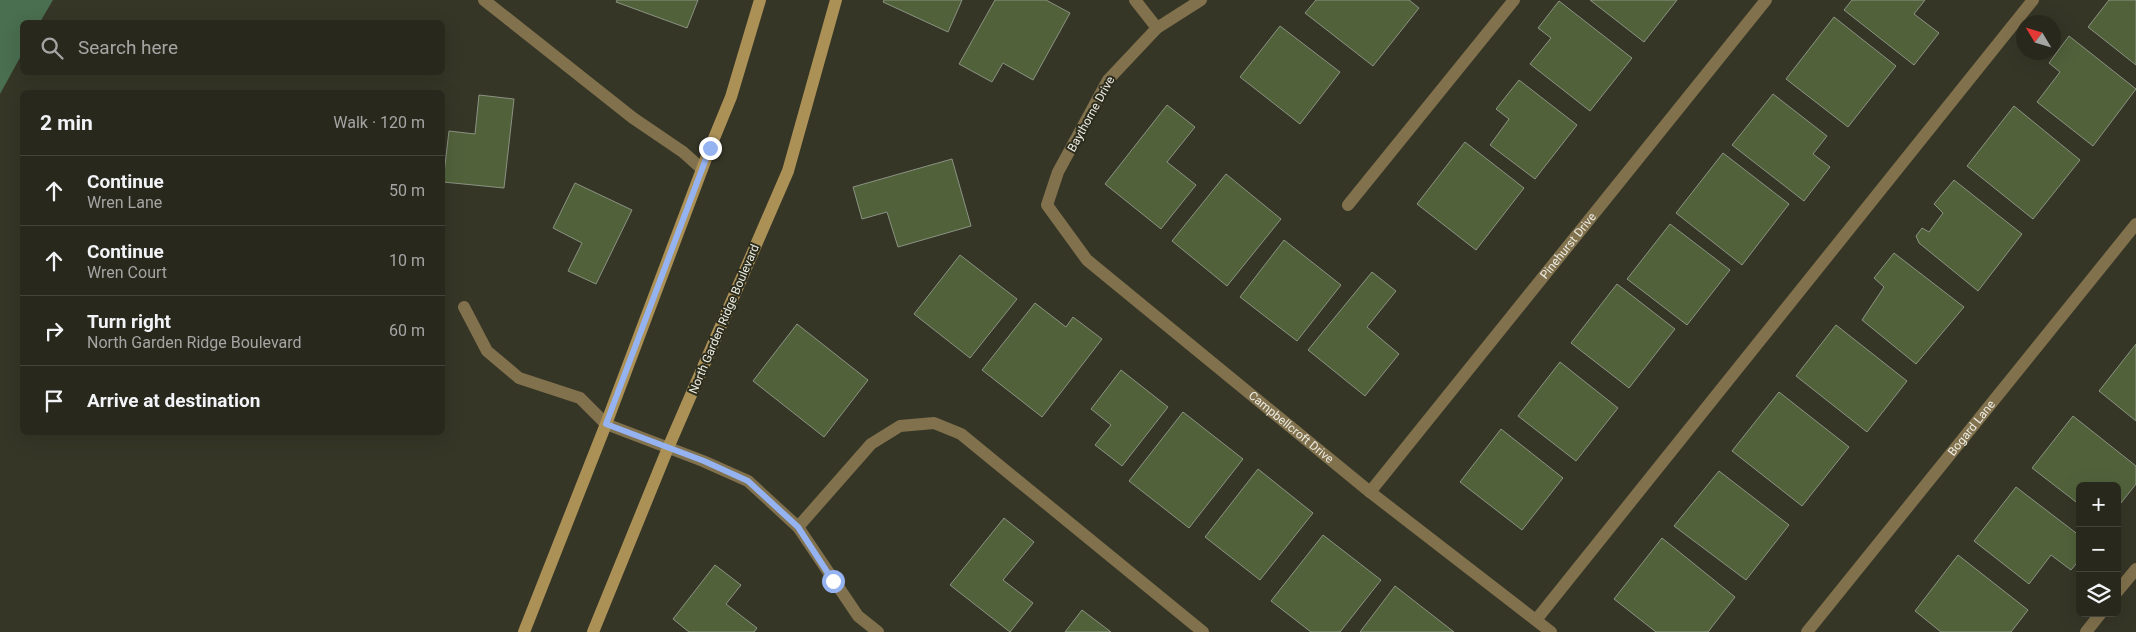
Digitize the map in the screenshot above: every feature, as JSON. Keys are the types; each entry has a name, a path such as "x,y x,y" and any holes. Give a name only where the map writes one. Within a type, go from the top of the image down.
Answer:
{"main road":[{"path":"524,632 606,424 702,169 732,97 760,0"},
{"name":"North Garden Ridge Boulevard","path":"593,632 668,448 788,171 836,0"}],"street":[{"path":"484,0 626,112 683,152 702,169"},
{"path":"1135,0 1157,28"},
{"name":"Baythorne Drive","path":"1047,205 1058,172 1108,80 1157,28 1201,0"},
{"path":"1348,206 1514,0"},
{"name":"Pinehurst Drive","path":"1370,492 1766,0"},
{"path":"1536,620 2033,0"},
{"name":"Campbellcroft Drive","path":"1047,205 1087,260 1370,492 1551,632"},
{"name":"Bogard Lane","path":"1807,632 2136,224"},
{"path":"464,307 487,351 519,378 580,398 606,424 748,481 798,527 858,616 878,632"},
{"path":"798,527 871,444 900,426 934,423 961,434 1203,632"},
{"path":"2121,587 2136,569"},
{"path":"2086,632 2097,617"}],"shaded area":[{"path":"0,0 53,0 41,20 20,20 20,58 0,94"}],"building":[{"path":"617,0 698,0 687,28 616,2"},
{"path":"884,0 962,0 948,32 883,2"},
{"path":"995,0 1046,0 1070,13 1033,80 1003,63 992,82 959,64"},
{"path":"1316,0 1409,0 1419,8 1373,66 1305,13"},
{"path":"1590,0 1677,0 1644,42"},
{"path":"1852,0 1925,0 1914,14 1939,33 1914,65 1844,10"},
{"path":"2109,0 2136,0 2136,65 2088,27"},
{"path":"1559,1 1632,58 1590,111 1530,64 1551,38 1538,28"},
{"path":"1834,17 1896,66 1848,127 1786,79"},
{"path":"1280,26 1340,72 1300,124 1240,77"},
{"path":"2069,36 2136,89 2093,146 2037,102 2060,72 2049,63 2051,60 2061,60 2061,47"},
{"path":"1519,80 1577,125 1535,179 1490,145 1509,119 1496,109"},
{"path":"1773,94 1827,136 1813,154 1830,167 1804,201 1732,145"},
{"path":"479,95 514,99 504,188 445,182 449,131 475,134"},
{"path":"1167,105 1195,127 1167,162 1196,185 1161,229 1105,184"},
{"path":"2014,106 2080,160 2033,219 1967,166"},
{"path":"1465,142 1524,188 1476,250 1417,204"},
{"path":"1723,153 1789,204 1742,265 1676,213"},
{"path":"952,159 971,226 898,247 887,212 862,219 853,187"},
{"path":"1226,174 1281,219 1227,286 1172,241"},
{"path":"1954,180 2022,234 1978,291 1919,243 1916,236 1922,228 1929,232 1943,213 1934,204"},
{"path":"575,183 632,210 596,284 568,271 582,243 553,228"},
{"path":"1670,224 1730,270 1687,325 1627,279"},
{"path":"1284,240 1341,285 1297,341 1240,297"},
{"path":"1894,253 1964,307 1916,364 1862,320 1884,287 1874,278"},
{"path":"960,255 1017,299 970,358 914,314"},
{"path":"1372,272 1396,291 1367,327 1399,354 1365,396 1308,350"},
{"path":"1617,284 1675,329 1629,388 1571,343"},
{"path":"1035,303 1066,327 1073,317 1102,339 1042,417 982,370"},
{"path":"797,324 868,380 824,437 753,381"},
{"path":"1836,325 1907,381 1867,432 1796,376"},
{"path":"2136,344 2136,421 2099,391"},
{"path":"1560,362 1618,408 1576,461 1518,416"},
{"path":"1121,370 1168,407 1122,466 1095,445 1111,425 1091,409"},
{"path":"1779,392 1849,447 1802,506 1732,451"},
{"path":"1183,412 1243,459 1189,528 1129,481"},
{"path":"2073,416 2136,466 2136,484 2121,503 2121,482 2076,482 2076,502 2032,468"},
{"path":"1501,429 1563,478 1522,530 1460,482"},
{"path":"1258,469 1313,513 1260,580 1205,537"},
{"path":"1719,471 1789,525 1746,580 1674,526"},
{"path":"2016,487 2076,533 2076,564 2071,570 2051,555 2029,584 1974,541"},
{"path":"1004,518 1034,542 1003,580 1033,603 1010,632 950,585"},
{"path":"1323,535 1381,580 1340,632 1311,632 1271,601"},
{"path":"1662,538 1735,597 1708,632 1656,632 1614,599"},
{"path":"1958,555 2028,610 2011,632 1941,632 1915,611"},
{"path":"715,565 741,585 726,604 757,628 754,632 689,632 673,619"},
{"path":"1395,586 1454,632 1360,632"},
{"path":"1082,610 1111,632 1065,632"}],"route":[{"path":"710,148 606,424 704,461 748,481 798,527 833,581"}]}
